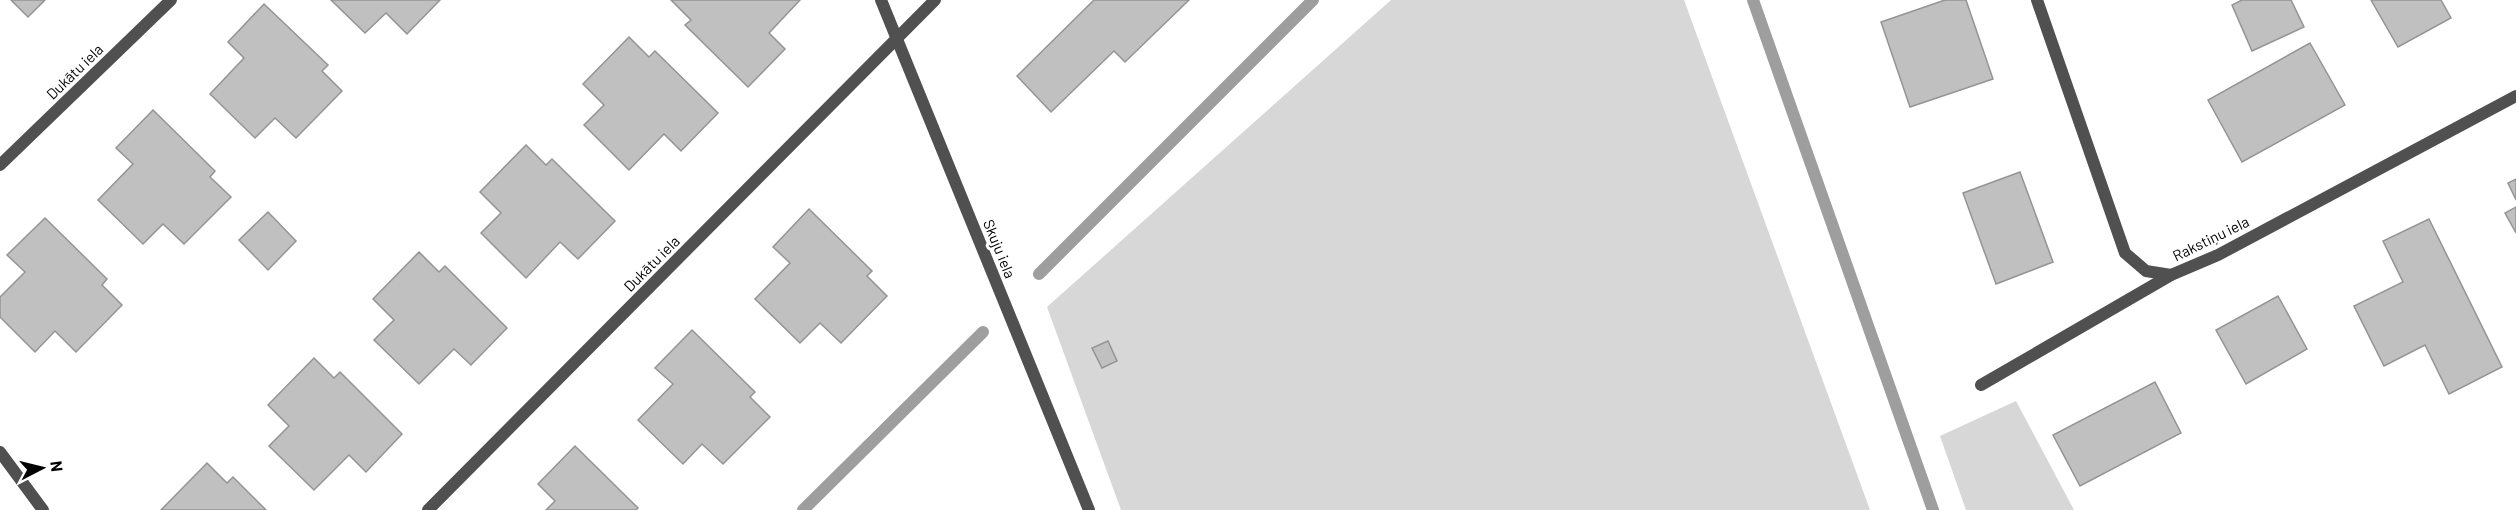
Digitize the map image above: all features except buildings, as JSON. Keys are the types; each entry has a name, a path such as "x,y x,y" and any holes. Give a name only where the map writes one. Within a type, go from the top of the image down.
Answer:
{"street":[{"name":"Dukātu iela","path":"0,165 171,0"},
{"name":"Skuju iela","path":"881,0 1089,510"},
{"name":"Dukātu iela","path":"428,510 935,0"},
{"name":"Rakstiņu iela","path":"2037,0 2125,253 2146,271 2171,275 2218,255 2516,96"},
{"path":"1981,385 2171,275"},
{"path":"0,452 43,510"}],"shaded area":[{"path":"1391,0 1684,0 1870,510 1121,510 1047,307"},
{"path":"2016,401 2074,510 1966,510 1940,436"}],"waterway":[{"path":"1039,274 1313,0"},
{"path":"1753,0 1933,510"},
{"path":"803,510 983,332"}]}
